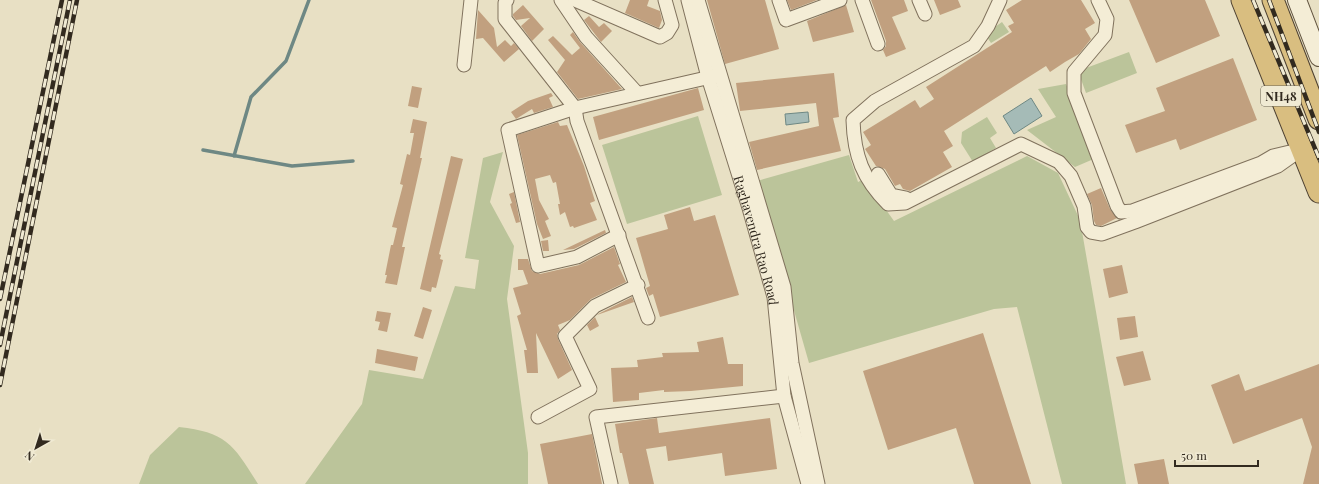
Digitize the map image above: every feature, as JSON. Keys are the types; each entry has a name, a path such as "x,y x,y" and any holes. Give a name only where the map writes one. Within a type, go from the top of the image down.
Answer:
{"highway":[{"name":"NH48","path":"1242,0 1319,192"},
{"name":"NH48","path":"1273,0 1319,119"}],"main road":[{"path":"1297,0 1319,57"}],"street":[{"path":"464,65 470,0"},
{"path":"507,0 505,3 505,19 575,108 577,121 638,285 648,318"},
{"path":"561,0 586,37 637,93"},
{"path":"575,0 660,37 667,33 672,24 665,0"},
{"name":"Raghavendra Rao Road","path":"688,0 708,78 749,208 774,297 784,396 808,484"},
{"name":"Raghavendra Rao Road","path":"698,0 784,287 792,363 818,484"},
{"path":"779,0 786,20 840,0"},
{"path":"862,0 878,44"},
{"path":"919,0 924,14"},
{"path":"1000,0 988,26 974,46 875,101 853,120 853,142 858,160 878,193 888,204 905,204 1021,144 1059,162 1071,176 1084,206 1087,227 1091,232 1102,234 1134,216 1261,163 1273,156 1302,149"},
{"path":"1098,0 1108,19 1105,35 1074,72 1074,93 1116,206 1122,212 1134,216"},
{"path":"619,235 576,257 538,266 508,130 575,108 637,93 721,76"},
{"path":"878,174 891,195 905,198 918,197"},
{"path":"538,417 590,389 565,336 595,306 638,285"},
{"path":"611,484 596,417 784,396"}],"green space":[{"path":"1002,22 1009,32 991,43 985,34"},
{"path":"1129,52 1137,73 1086,93 1078,71"},
{"path":"1066,84 1096,158 1075,167 1027,130 1056,117 1038,89"},
{"path":"698,116 722,195 627,224 602,145"},
{"path":"987,117 997,133 990,138 996,148 973,162 961,143 962,132"},
{"path":"503,152 490,202 514,246 507,299 528,453 528,484 305,484 362,404 369,370 423,379 455,286 475,289 479,260 465,258 483,158"},
{"path":"849,155 858,182 864,179 894,221 1027,156 1058,173 1080,220 1126,484 1062,484 1017,307 994,309 809,363 757,181"},
{"path":"179,427 195,429 208,433 227,443 242,459 258,484 139,484 150,455"}],"water":[{"path":"1031,98 1042,116 1014,134 1003,116"},
{"path":"808,112 809,122 786,125 785,114"}],"building":[{"path":"630,0 649,0 647,6 660,11 662,20 659,28 625,13"},
{"path":"707,0 765,0 779,49 725,64"},
{"path":"787,0 817,0 791,10"},
{"path":"871,0 904,0 908,11 892,17 906,49 886,57 883,50 886,46 886,41"},
{"path":"934,0 958,0 961,7 940,15"},
{"path":"1022,0 1081,0 1095,23 1085,29 1091,39 1079,54 1050,72 1046,66 944,131 953,146 943,152 952,167 910,191 903,189 900,184 895,186 885,169 876,166 865,149 871,145 863,132 915,100 920,108 934,99 926,87 1012,32 1008,26 1014,23 1006,10"},
{"path":"1129,0 1205,0 1220,36 1156,63"},
{"path":"523,5 544,29 532,41 521,26 530,18 516,20 513,16 513,14"},
{"path":"846,5 854,32 813,42 807,21"},
{"path":"478,10 494,28 497,47 505,40 511,46 514,43 519,49 504,62 483,38 476,39"},
{"path":"589,16 599,27 604,23 612,31 601,42 584,20"},
{"path":"573,32 580,42 622,89 578,99 557,72 565,60 548,40 553,36 572,55 580,48 570,35"},
{"path":"1233,58 1257,120 1180,150 1176,139 1136,153 1125,125 1165,111 1156,88"},
{"path":"834,73 839,117 833,118 841,151 757,170 749,142 819,126 816,103 740,111 736,83"},
{"path":"412,86 422,88 418,108 408,106"},
{"path":"698,88 704,110 599,140 593,117"},
{"path":"551,93 553,96 549,98 553,107 534,113 532,109 516,119 511,112 528,101"},
{"path":"413,119 427,122 420,158 422,158 402,247 405,247 397,285 385,283 387,275 385,275 391,245 393,245 397,228 392,227 403,185 400,184 407,154 410,155 414,133 410,133"},
{"path":"558,122 560,126 567,125 584,166 595,201 590,203 597,220 574,228 573,226 570,227 565,212 560,215 558,204 560,204 556,182 553,183 550,175 535,179 539,200 549,219 545,221 551,236 543,239 537,224 517,135"},
{"path":"451,156 463,159 439,254 441,255 440,259 443,260 436,288 432,287 431,292 420,289"},
{"path":"1101,188 1110,209 1117,218 1101,226 1096,225 1094,221 1092,205 1087,194"},
{"path":"514,192 520,222 516,223 510,204 512,203 509,194"},
{"path":"690,207 694,221 715,215 739,295 660,317 653,294 649,296 646,288 650,286 636,238 668,229 664,215"},
{"path":"605,230 606,233 574,249 563,250"},
{"path":"548,240 549,251 543,251 541,241"},
{"path":"614,247 620,264 618,265 626,282 591,299 570,320 558,325 560,330 557,334 558,339 572,370 558,379 536,333 538,373 527,373 524,350 527,350 517,316 521,314 513,288 528,284 523,270 518,270 518,259 528,259 532,271 540,274 579,265"},
{"path":"1122,265 1128,293 1109,298 1103,269"},
{"path":"632,297 634,302 597,315 600,313"},
{"path":"423,307 432,310 423,339 414,336"},
{"path":"377,311 391,313 387,332 378,330 380,322 375,321"},
{"path":"1135,316 1138,337 1120,340 1117,318"},
{"path":"595,317 599,326 590,331 587,325"},
{"path":"983,333 1031,484 974,484 956,428 888,450 863,371"},
{"path":"723,337 728,364 743,364 743,386 691,391 664,392 664,390 639,393 639,400 613,402 611,368 638,367 637,360 663,357 662,353 699,352 697,342"},
{"path":"377,349 418,357 415,371 375,363"},
{"path":"1143,351 1151,380 1124,386 1116,357"},
{"path":"1319,364 1319,484 1303,484 1312,447 1302,418 1233,444 1211,385 1239,374 1245,391"},
{"path":"657,418 659,433 770,418 777,469 725,476 722,453 668,461 666,446 646,449 654,484 629,484 622,453 620,453 615,424"},
{"path":"592,434 602,484 548,484 540,444"},
{"path":"1164,459 1169,484 1138,484 1134,464"}],"waterway":[{"path":"234,156 251,97 286,61 309,0"},
{"path":"203,150 292,166 353,161"}],"railway":[{"path":"0,299 62,0"},
{"path":"0,345 70,0"},
{"path":"0,385 77,0"},
{"path":"1253,0 1319,158"},
{"path":"1269,0 1319,132"}]}
